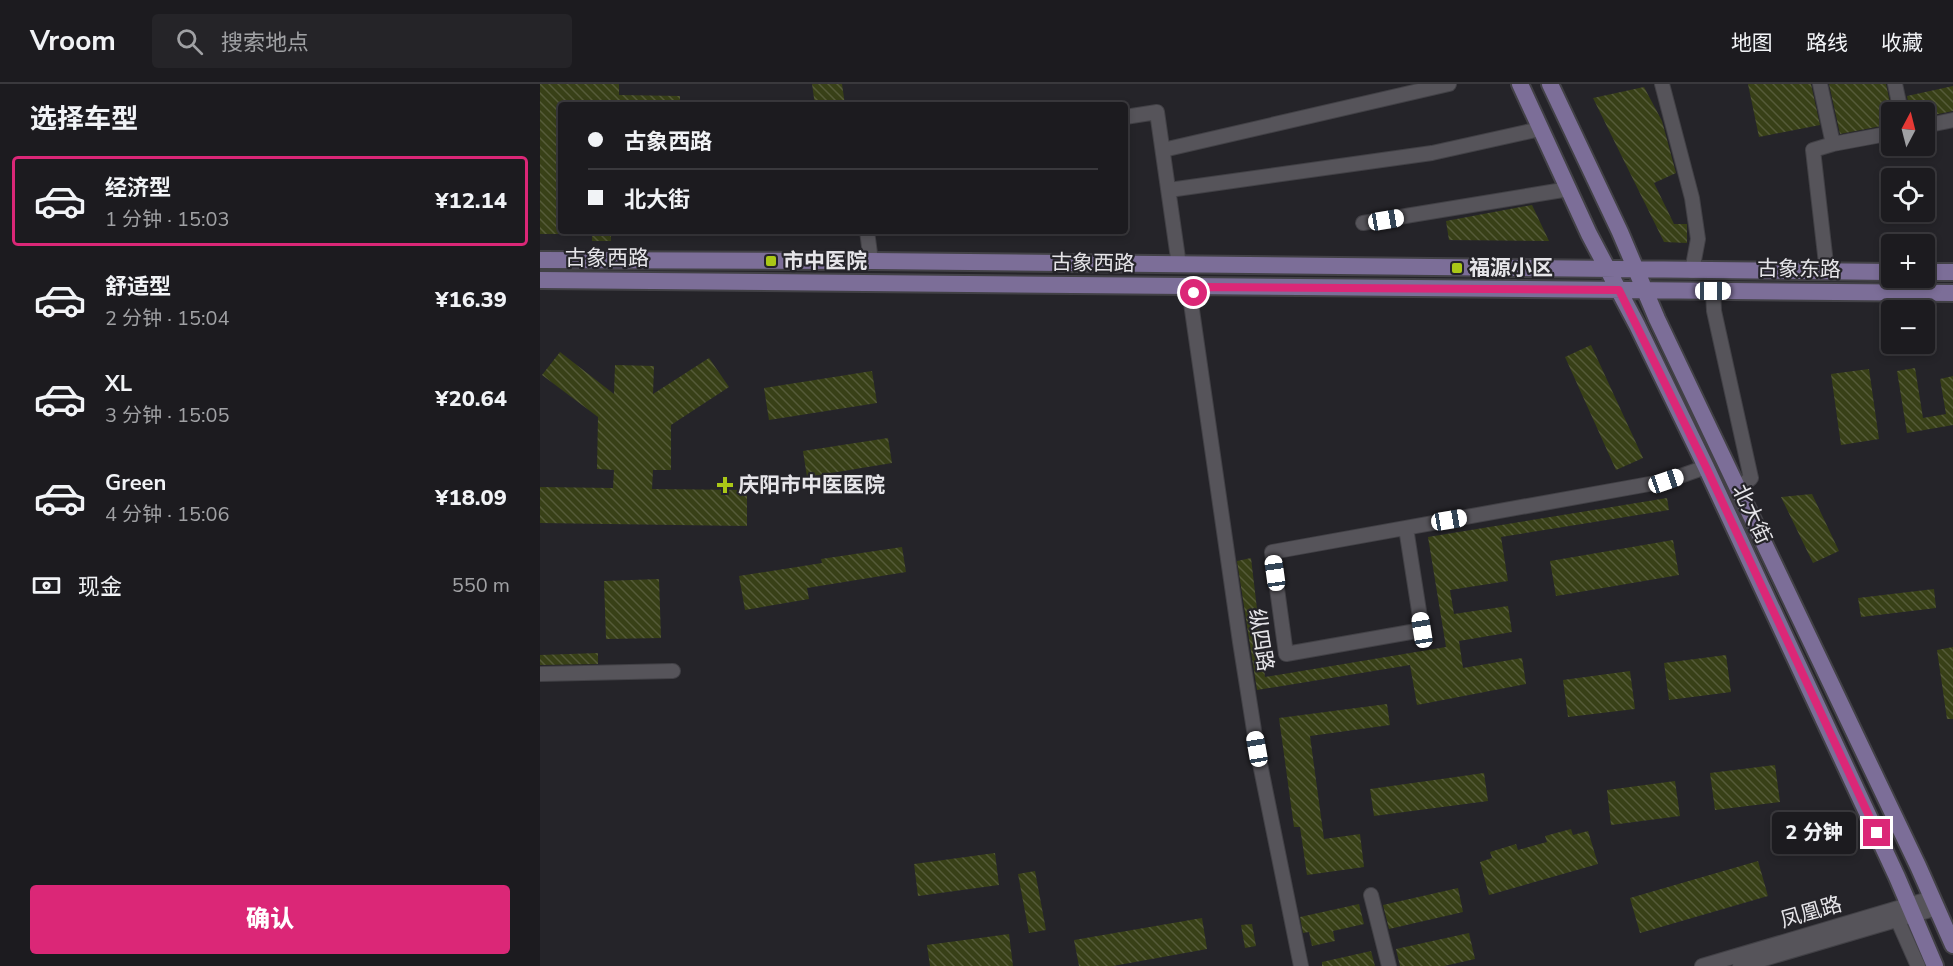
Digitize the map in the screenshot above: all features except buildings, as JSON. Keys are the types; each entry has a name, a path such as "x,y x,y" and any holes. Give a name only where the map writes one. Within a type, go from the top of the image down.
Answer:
{"main road":[{"name":"北大街","path":"1520,84 1589,234 1706,467 1904,913 1935,966"},
{"name":"北大街","path":"1550,84 1953,945"},
{"name":"古象西路","path":"540,260 1636,269"},
{"name":"古象东路","path":"1636,269 1881,272"},
{"path":"1935,272 1953,273"},
{"name":"古象西路","path":"540,280 1645,290"},
{"name":"古象东路","path":"1645,290 1953,293"}],"street":[{"path":"1163,150 1449,84"},
{"path":"1662,84 1692,198 1698,239 1692,270"},
{"path":"1820,84 1833,144"},
{"path":"1895,84 1899,102"},
{"path":"1128,117 1157,112 1179,265"},
{"path":"1935,124 1953,120"},
{"path":"1169,190 1432,153 1540,129"},
{"path":"1827,272 1813,150 1881,135"},
{"path":"1363,224 1569,189"},
{"path":"867,234 871,261"},
{"name":"纵四路","path":"1173,286 1181,294 1185,303 1236,665 1293,966"},
{"name":"纵四路","path":"1203,287 1194,293 1191,303 1231,583 1257,749 1301,966"},
{"path":"1713,291 1714,311 1751,478 1739,488"},
{"path":"1406,528 1422,630 1286,654 1272,552 1666,481 1706,467"},
{"path":"540,674 673,671"},
{"path":"1371,895 1389,966"},
{"name":"凤凰路","path":"1740,966 1935,903"},
{"path":"1904,913 1918,966"},
{"name":"凤凰路","path":"1702,966 1904,913"}],"place":[{"name":"市中医院","path":"771,261"},
{"name":"福源小区","path":"1457,268"},
{"name":"庆阳市中医医院","path":"725,485"}],"route":[{"path":"1194,293 1203,287 1619,290 1669,389 1877,833"}]}
